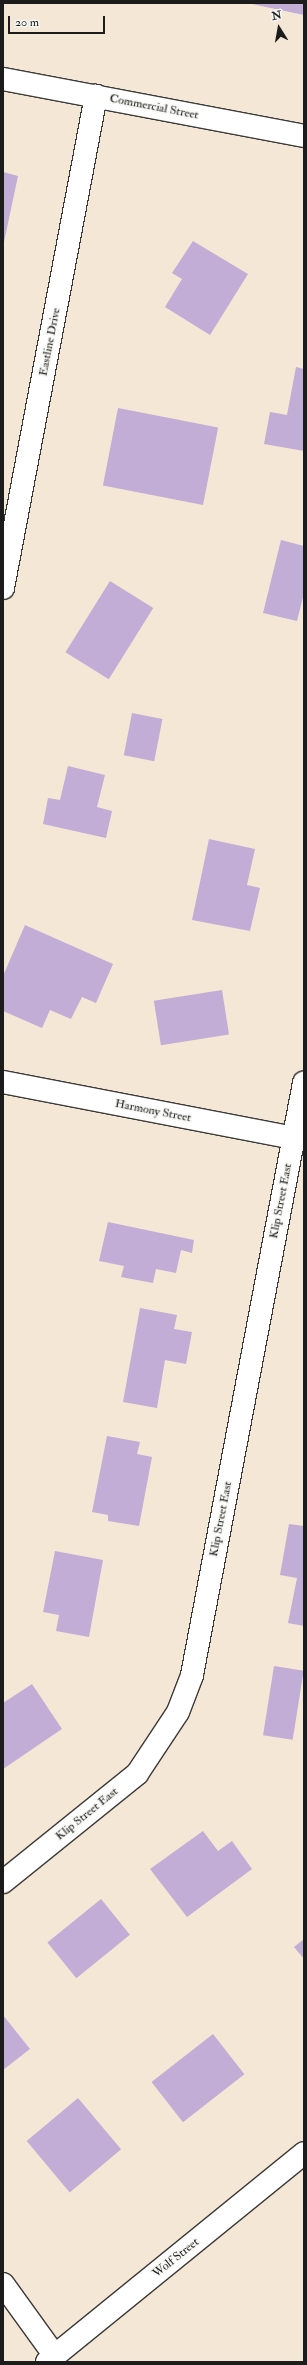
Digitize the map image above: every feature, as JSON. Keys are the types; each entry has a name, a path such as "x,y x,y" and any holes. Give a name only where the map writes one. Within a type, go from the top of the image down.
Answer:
{"street":[{"name":"Commercial Street","path":"3,79 304,136"},
{"name":"Eastline Drive","path":"3,588 96,96"},
{"name":"Harmony Street","path":"3,1082 299,1139"},
{"name":"Klip Street East","path":"3,1882 137,1774 178,1712 192,1675 299,1139 304,1083"},
{"name":"Wolf Street","path":"51,2359 304,2153"},
{"path":"3,2284 51,2359"}],"building":[{"path":"252,3 304,3 304,15 252,4"},
{"path":"3,172 18,176 4,242 3,242"},
{"path":"193,241 248,274 210,335 165,307 182,279 172,273"},
{"path":"296,367 304,369 304,451 264,444 270,412 287,415"},
{"path":"118,408 218,427 203,505 103,486"},
{"path":"281,540 304,546 304,593 297,621 263,613"},
{"path":"110,581 153,608 109,679 65,652"},
{"path":"132,713 162,719 154,761 124,755"},
{"path":"68,766 105,775 97,807 112,811 106,838 43,824 48,798 60,800"},
{"path":"209,839 255,849 247,885 260,888 250,931 192,920"},
{"path":"25,925 113,964 96,1003 82,997 71,1019 50,1010 42,1028 3,1011 3,976"},
{"path":"222,990 229,1034 161,1045 154,1001"},
{"path":"108,1222 194,1240 192,1253 181,1250 176,1273 156,1269 153,1283 121,1277 124,1266 99,1261"},
{"path":"140,1308 177,1315 174,1329 192,1332 186,1364 165,1360 157,1408 123,1402"},
{"path":"107,1436 140,1442 137,1454 152,1457 139,1526 108,1521 108,1515 92,1512"},
{"path":"289,1524 304,1526 304,1626 288,1623 297,1578 280,1575"},
{"path":"55,1551 103,1560 89,1637 56,1631 59,1615 43,1612"},
{"path":"274,1666 304,1671 293,1740 263,1735"},
{"path":"32,1684 62,1729 3,1769 3,1703"},
{"path":"203,1831 218,1851 232,1841 252,1869 187,1917 150,1869"},
{"path":"101,1899 130,1935 76,1978 47,1942"},
{"path":"304,1939 304,1959 294,1947"},
{"path":"3,2015 30,2049 3,2070"},
{"path":"213,2034 244,2074 183,2122 152,2082"},
{"path":"78,2098 121,2149 70,2192 27,2141"}]}
